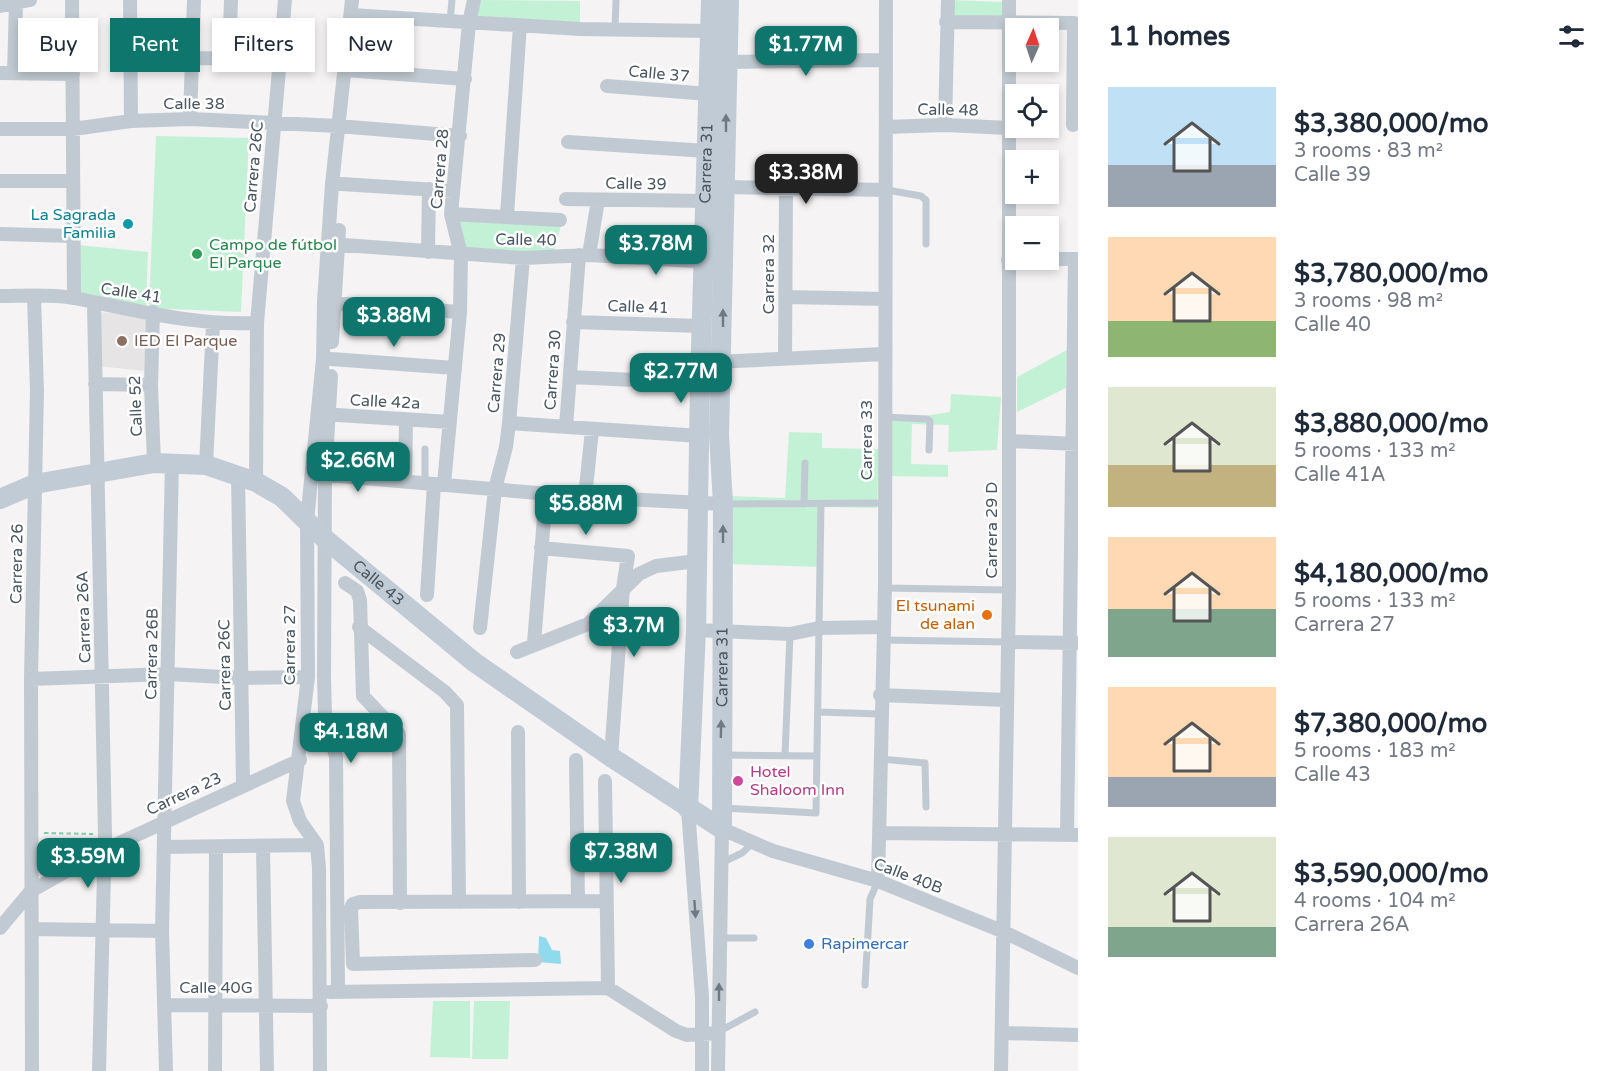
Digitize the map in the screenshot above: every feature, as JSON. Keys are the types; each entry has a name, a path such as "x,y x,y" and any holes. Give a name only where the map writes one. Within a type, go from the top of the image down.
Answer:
{"street":[{"path":"72,0 74,298"},
{"path":"130,0 131,121"},
{"path":"194,0 194,18"},
{"path":"230,18 231,0"},
{"name":"Carrera 26C","path":"283,18 285,0"},
{"name":"Carrera 27","path":"351,18 352,0"},
{"name":"Carrera 28","path":"427,595 434,484 450,422 460,312 461,255 451,214 469,23 474,0"},
{"name":"Carrera 31","path":"688,809 700,502 700,362 711,0"},
{"name":"Carrera 31","path":"722,829 723,504 719,435 723,361 729,0"},
{"name":"Carrera 33","path":"878,881 881,833 880,695 885,588 886,0"},
{"path":"945,125 948,0"},
{"name":"Carrera 29 D","path":"1010,0 1010,18"},
{"path":"0,6 23,1 7,73 73,74"},
{"path":"351,15 469,23 709,31 728,23"},
{"path":"946,22 1005,21"},
{"path":"1059,23 1074,23 1073,125"},
{"path":"507,215 520,25"},
{"path":"727,62 886,60"},
{"path":"190,119 193,72"},
{"name":"Carrera 26C","path":"243,784 242,678 247,478 257,323 279,72"},
{"name":"Carrera 27","path":"338,991 336,757 325,714 324,538 319,474 346,72"},
{"path":"372,72 465,79"},
{"name":"Calle 37","path":"607,86 709,94"},
{"name":"Calle 38","path":"0,129 73,129 131,121 190,119 342,122 460,136"},
{"name":"Carrera 27","path":"324,414 331,359 334,303 333,244 341,184 342,122"},
{"name":"Calle 48","path":"886,127 945,125 1005,128"},
{"name":"Carrera 29 D","path":"1008,216 1009,138"},
{"path":"568,142 707,151"},
{"path":"0,181 73,181"},
{"path":"341,184 453,191"},
{"path":"726,187 886,190"},
{"path":"428,252 429,189"},
{"name":"Carrera 32","path":"785,359 786,189"},
{"name":"Calle 39","path":"566,199 706,201"},
{"name":"Carrera 30","path":"592,430 566,427 573,322 584,255 598,200"},
{"path":"451,214 507,215 560,220"},
{"path":"0,234 74,236"},
{"name":"Calle 40","path":"333,244 523,258 584,255 703,263 724,262"},
{"name":"Carrera 29","path":"480,628 495,489 506,447 509,423 523,258"},
{"path":"881,833 1073,835 1076,259 1059,259"},
{"name":"Carrera 29 D","path":"1001,1071 1009,590 1008,270"},
{"name":"Calle 41","path":"0,296 74,298 94,304 153,312 213,324 257,323"},
{"name":"Carrera 26","path":"32,1071 31,679 37,391 34,296"},
{"path":"786,297 885,299"},
{"path":"334,303 460,312"},
{"name":"Carrera 26A","path":"94,304 105,834 99,1071"},
{"name":"Calle 52","path":"153,312 151,386 163,462"},
{"name":"Calle 41","path":"573,322 701,326"},
{"path":"206,465 213,324"},
{"path":"700,362 884,354"},
{"path":"331,359 455,368"},
{"path":"570,376 700,383"},
{"path":"95,384 151,386"},
{"name":"Calle 42a","path":"324,414 450,422"},
{"path":"405,480 406,420"},
{"path":"509,423 566,427"},
{"path":"585,497 592,430 700,436"},
{"path":"1009,441 1075,444"},
{"name":"Calle 43","path":"0,499 35,484 163,462 206,465 247,478 282,497 324,538 474,662 688,809 722,829"},
{"name":"Carrera 26B","path":"163,462 168,674 162,931 165,1071"},
{"path":"319,474 585,497 723,504"},
{"name":"Carrera 27","path":"317,845 300,821 293,801 294,784 300,760 308,676 307,520 319,474"},
{"path":"534,643 546,493"},
{"path":"541,548 628,556 623,588 611,757"},
{"path":"517,652 534,643 588,624 639,574 656,566 697,561"},
{"path":"345,584 357,591 360,600 359,627 363,696 399,734 400,903"},
{"path":"307,596 324,596"},
{"path":"359,627 445,692 457,705 459,902"},
{"path":"696,630 790,634 819,628 883,634"},
{"path":"1008,642 1073,643"},
{"path":"31,679 168,674 242,678 308,676"},
{"path":"880,695 1006,700"},
{"path":"518,732 519,902"},
{"name":"Carrera 23","path":"0,928 31,891 104,850 243,784 300,760"},
{"path":"576,760 578,902"},
{"path":"604,781 608,988 676,1031 702,1035 717,1033"},
{"path":"688,809 702,997 702,1071"},
{"path":"718,1071 718,938 722,829"},
{"name":"Calle 40B","path":"722,829 773,851 878,881 1002,931 1078,968"},
{"path":"164,847 317,845 322,999 320,1071"},
{"path":"215,1071 216,847"},
{"path":"263,847 268,1005 267,1071"},
{"path":"536,960 353,964 352,904 605,901"},
{"path":"33,929 162,931"},
{"name":"Calle 40G","path":"164,1005 216,1003 268,1005 322,999 338,991 608,988"},
{"path":"1002,1033 1078,1035"}],"lane":[{"path":"450,21 452,0"},
{"path":"615,29 616,0"},
{"path":"886,190 921,196 926,200 926,244"},
{"path":"884,417 927,419 930,422 929,450"},
{"path":"425,449 434,484"},
{"path":"804,504 805,463"},
{"path":"723,504 884,503"},
{"path":"722,808 816,813 821,504"},
{"path":"885,588 1009,590"},
{"path":"785,755 790,634"},
{"path":"883,634 1008,642"},
{"path":"818,712 880,714"},
{"path":"721,756 816,756"},
{"path":"881,759 925,763 926,807"},
{"path":"721,862 742,853 753,843"},
{"path":"865,985 870,899 878,881"},
{"path":"718,938 754,938"},
{"path":"717,1033 755,1012"}],"path":[{"path":"31,832 105,834"}],"shaded area":[{"name":"IED El Parque","path":"97,312 148,316 146,371 97,366"}],"green space":[{"path":"474,0 580,1 580,29 469,23"},
{"path":"951,0 1003,2 1003,20 950,19"},
{"name":"Campo de fútbol El Parque","path":"156,136 249,138 241,312 149,308"},
{"path":"451,214 563,216 553,258 463,255"},
{"path":"78,245 148,252 146,308 77,296"},
{"path":"1067,350 1066,388 1017,412 1017,377"},
{"path":"951,394 1001,397 997,450 948,452 949,425 912,424 911,464 948,465 948,477 892,476 892,421 950,412"},
{"path":"789,432 822,433 822,448 879,449 877,508 822,507 820,567 728,564 730,496 785,498"},
{"path":"433,1001 470,1001 470,1058 430,1057"},
{"path":"474,1001 510,1001 508,1059 472,1059"}],"water":[{"path":"539,936 546,938 552,950 560,951 561,964 538,962"}],"place":[{"name":"La Sagrada Familia","path":"128,224"},
{"name":"Campo de fútbol El Parque","path":"197,254"},
{"name":"IED El Parque","path":"122,341"},
{"name":"El tsunami de alan","path":"987,615"},
{"name":"Hotel Shaloom Inn","path":"738,781"},
{"name":"Rapimercar","path":"809,944"}]}
